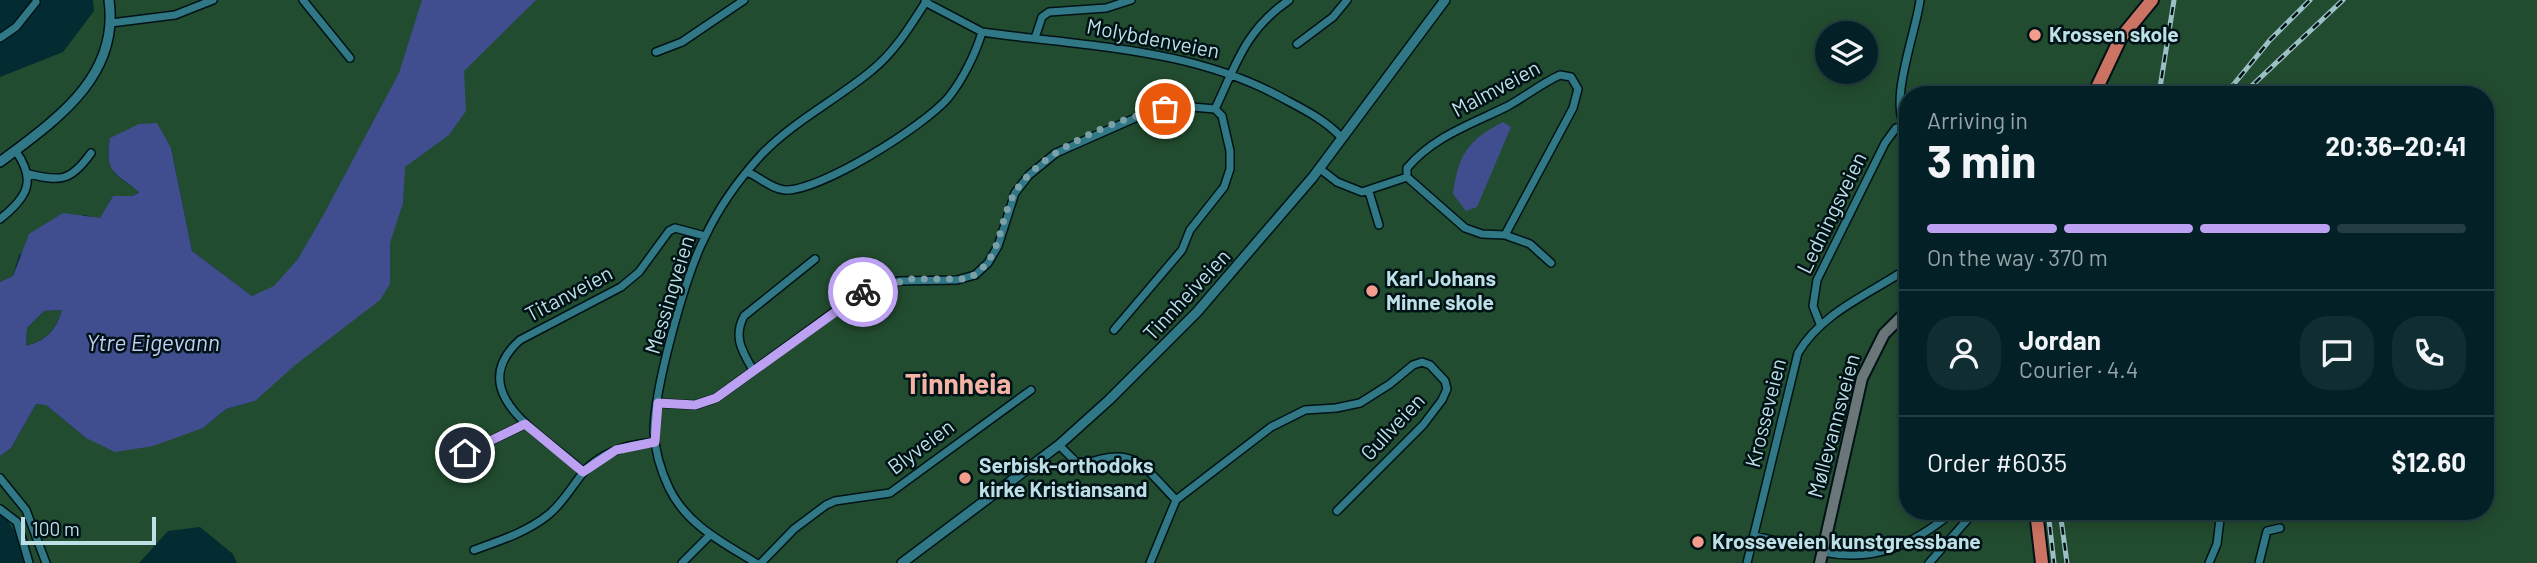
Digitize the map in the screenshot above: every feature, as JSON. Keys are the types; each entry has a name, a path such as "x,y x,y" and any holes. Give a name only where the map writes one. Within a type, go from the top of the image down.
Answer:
{"highway":[{"path":"2089,86 2122,26 2144,0"},
{"path":"2098,86 2120,39 2152,0"},
{"path":"2037,520 2042,563"}],"main road":[{"name":"Møllevannsveien","path":"1821,557 1862,378 1884,334 1899,319"}],"street":[{"path":"0,162 56,121 79,98 98,68 111,23 109,0"},
{"path":"111,23 175,15 213,0"},
{"path":"303,0 350,58"},
{"path":"656,51 682,42 744,0"},
{"path":"1035,38 1042,17 1049,12 1106,8 1131,0"},
{"path":"1215,109 1229,72 1252,34 1268,16 1289,0"},
{"path":"1297,44 1333,17 1347,4 1347,0"},
{"name":"Tinnheiveien","path":"902,563 1059,445 1109,400 1197,312 1275,224 1445,0"},
{"path":"1902,86 1920,0"},
{"name":"Molybdenveien","path":"926,1 982,32 1101,45 1188,60 1229,72 1306,110 1341,137"},
{"name":"Messingveien","path":"755,563 697,525 675,499 664,476 655,442 658,403 690,277 705,236 747,172 775,141 874,69 906,32 926,1"},
{"path":"0,38 16,27 36,2"},
{"path":"747,172 781,190 799,188 838,172 893,141 950,96 982,32"},
{"name":"Malmveien","path":"1407,177 1407,168 1413,161 1448,134 1511,104 1560,75 1571,78 1578,89 1573,108 1505,235"},
{"path":"658,403 706,402 871,289 898,281 967,279 975,275 988,263 998,246 1015,193 1029,175 1056,153 1151,111 1192,107 1215,109 1222,116 1230,150 1230,169 1224,187 1190,230 1182,250 1114,330"},
{"name":"Ledningsveien","path":"1821,324 1812,300 1820,272 1885,143 1896,128 1899,128"},
{"path":"0,219 24,192 29,174 15,150"},
{"path":"29,174 54,180 68,177 80,168 91,153"},
{"path":"1319,168 1350,188 1369,192 1407,177 1465,228 1482,234 1505,235 1530,244 1551,263"},
{"path":"1369,192 1379,225"},
{"name":"Titanveien","path":"583,472 525,424 507,402 501,385 503,363 512,346 530,334 621,287 639,272 669,231 676,228 705,236"},
{"path":"753,369 738,341 739,325 744,316 815,259"},
{"name":"Krosseveien","path":"1747,563 1791,376 1805,342 1821,324 1899,274"},
{"name":"Gullveien","path":"1176,500 1293,413 1348,407 1381,390 1413,365 1422,362 1430,365 1445,381 1447,389 1443,400 1423,425 1337,511"},
{"name":"Blyveien","path":"761,563 789,534 825,505 835,501 890,493 1031,390"},
{"path":"465,453 525,424"},
{"path":"474,550 541,520 559,505 583,472 616,450 655,442"},
{"path":"1059,445 1080,466 1116,456 1137,460 1176,500 1150,563"},
{"path":"0,478 26,510 46,563"},
{"path":"0,509 17,522 29,563"},
{"path":"1821,557 1858,557 1886,553 1913,542 1942,520"},
{"path":"1928,563 1967,520"},
{"path":"2209,563 2217,544 2220,520"},
{"path":"2259,563 2267,531 2280,528"},
{"path":"681,563 710,535"},
{"path":"1754,536 1790,544"}],"green space":[{"path":"93,0 2537,0 2537,563 237,563 233,554 200,527 168,531 139,563 28,563 19,537 0,510 0,456 11,448 36,404 46,405 86,438 203,428 226,409 255,401 260,293 252,296 192,251 171,148 110,139 108,158 113,171 139,191 133,196 113,196 100,219 84,215 19,255 13,276 0,282 0,77 63,52 94,11"},
{"path":"62,310 49,333 26,346 27,328 44,311"}],"water":[{"name":"Ytre Eigevann","path":"422,0 536,0 464,71 466,111 449,135 405,167 403,203 390,243 390,284 380,300 294,366 255,401 226,409 203,428 153,446 115,452 86,438 46,405 36,404 11,448 0,456 0,282 13,276 29,234 63,213 100,218 113,196 133,196 139,192 118,176 110,166 110,138 139,124 157,123 171,148 192,251 252,296 274,286 298,259 399,73","holes":["62,310 54,329 45,337 26,346 27,328 44,311"]},
{"path":"1503,122 1511,127 1477,207 1466,211 1453,194 1462,159 1473,142"}],"railway":[{"path":"2160,86 2174,0"},
{"path":"2232,86 2270,40 2310,0"},
{"path":"2252,86 2343,0"},
{"path":"2049,520 2054,563"},
{"path":"2061,520 2067,563"}],"way so far":[{"path":"863,292 911,279 957,280 975,275 988,263 998,246 1009,204 1015,193 1038,166 1056,153 1099,132 1151,111 1165,109"}],"place":[{"name":"Krossen skole","path":"2035,35"},
{"name":"Karl Johans Minne skole","path":"1372,291"},
{"name":"Serbisk-orthodoks kirke Kristiansand","path":"965,478"},
{"name":"Krosseveien kunstgressbane","path":"1698,542"}],"district":[{"name":"Tinnheia","path":"958,384"}],"route":[{"path":"465,453 525,424 583,472 616,450 638,443 655,442 658,403 695,405 716,398 863,292"}]}
